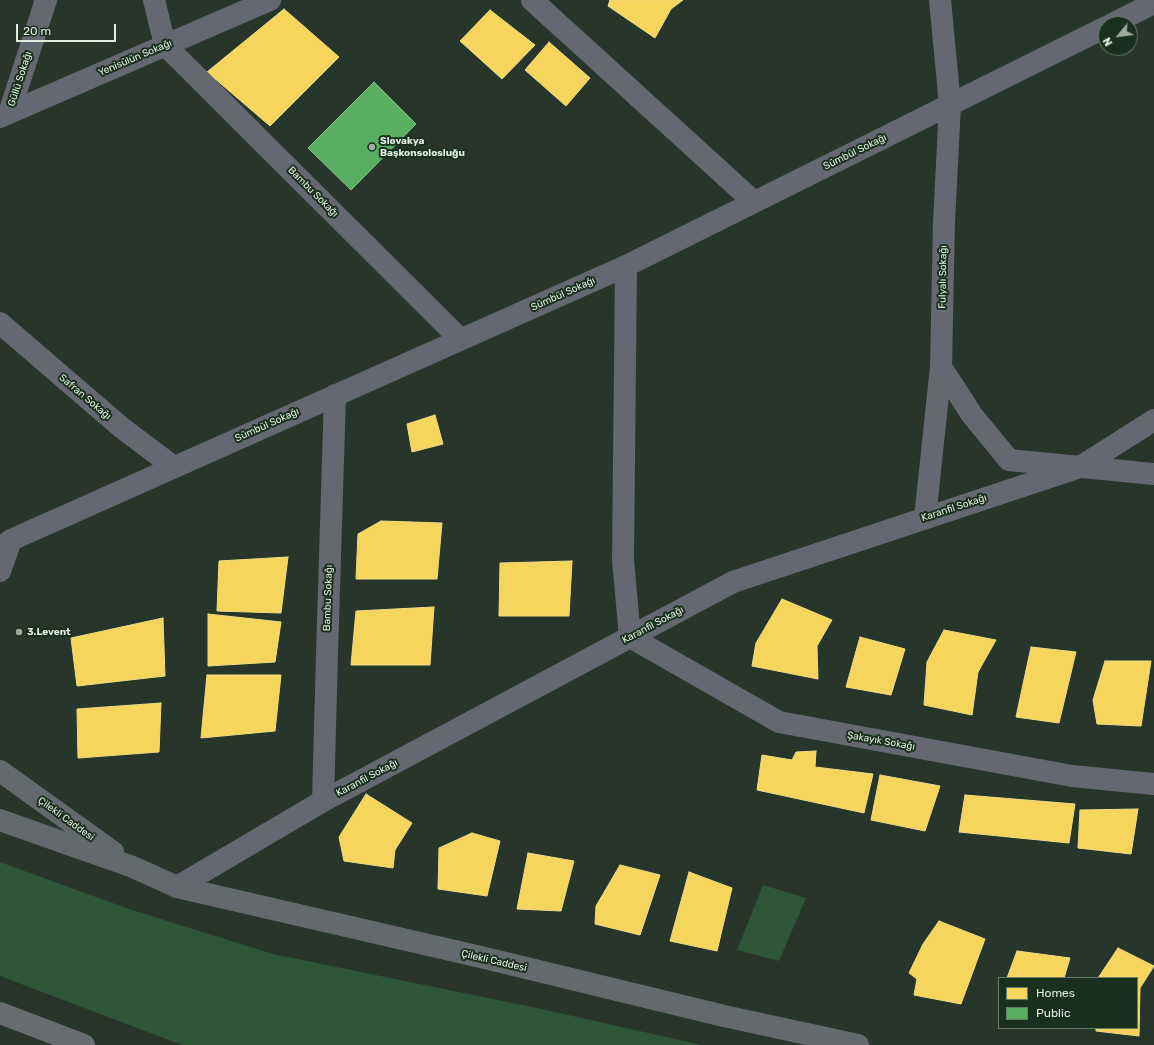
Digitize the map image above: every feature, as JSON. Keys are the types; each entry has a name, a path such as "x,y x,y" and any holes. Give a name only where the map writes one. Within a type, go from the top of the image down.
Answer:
{"highway":[{"path":"0,1013 84,1045"}],"main road":[{"name":"Çilekli Caddesi","path":"0,771 133,867"},
{"name":"Çilekli Caddesi","path":"0,820 133,867 177,887 486,958 724,1016 858,1045"}],"street":[{"name":"Güllü Sokağı","path":"4,115 46,0"},
{"path":"154,0 165,45"},
{"name":"Yenisülün Sokağı","path":"4,115 270,0"},
{"path":"532,0 754,202"},
{"name":"Fulyalı Sokağı","path":"924,518 941,367 944,222 950,105 940,0"},
{"path":"1128,16 1154,3"},
{"name":"Sümbül Sokağı","path":"0,571 5,544 174,467 626,266 1098,31"},
{"name":"Bambu Sokağı","path":"165,45 460,339"},
{"path":"626,266 623,560 630,637"},
{"name":"Safran Sokağı","path":"0,323 122,428 174,467"},
{"path":"941,367 972,415 1009,460 1154,474"},
{"name":"Bambu Sokağı","path":"324,801 335,395"},
{"name":"Karanfil Sokağı","path":"177,887 324,801 732,582 1080,467 1154,420"},
{"name":"Şakayık Sokağı","path":"630,637 779,722 1072,776 1154,784"}],"green space":[{"path":"0,862 129,909 273,954 537,1008 702,1045 182,1045 0,976"},
{"path":"763,885 806,898 779,961 737,950"}],"building: Homes":[{"path":"610,0 683,0 671,9 655,38 608,6"},
{"path":"284,9 339,57 270,126 207,72"},
{"path":"490,10 535,45 502,79 460,41"},
{"path":"549,42 590,78 566,106 525,70"},
{"path":"435,415 443,444 412,452 407,424"},
{"path":"381,521 442,523 437,579 356,579 358,534"},
{"path":"288,557 281,613 217,611 219,561"},
{"path":"572,561 569,616 499,616 500,563"},
{"path":"782,599 832,620 817,646 818,679 752,666 756,643"},
{"path":"434,607 430,665 351,665 356,611"},
{"path":"208,614 281,622 275,662 208,666"},
{"path":"163,618 165,676 77,686 71,638"},
{"path":"944,630 996,640 978,672 972,715 924,705 927,662"},
{"path":"860,637 905,649 891,695 846,687"},
{"path":"1031,647 1076,652 1059,723 1016,717"},
{"path":"1105,661 1151,661 1141,726 1097,724 1093,700"},
{"path":"207,675 281,675 275,731 201,738"},
{"path":"161,703 159,752 78,758 77,709"},
{"path":"816,751 815,767 873,774 864,813 757,790 762,755 792,760 796,752"},
{"path":"880,775 940,786 925,831 871,820"},
{"path":"366,794 412,823 395,850 393,868 344,861 339,837"},
{"path":"965,795 1075,804 1069,843 959,832"},
{"path":"1138,809 1131,854 1078,848 1080,810"},
{"path":"472,833 500,841 487,896 438,889 439,848"},
{"path":"528,853 574,861 561,911 517,909"},
{"path":"620,865 660,875 640,935 595,924 596,906"},
{"path":"689,872 732,888 717,951 670,941"},
{"path":"939,921 985,939 961,1004 914,995 917,979 909,973 923,944"},
{"path":"1118,948 1154,966 1140,988 1139,1036 1096,1031 1096,1029 1138,1029 1138,977 1099,977"},
{"path":"1017,951 1070,958 1064,977 1007,977"}],"building: Public":[{"path":"374,82 416,124 351,190 308,148"}],"place":[{"name":"Slovakya Başkonsolosluğu","path":"372,147"},
{"name":"3.Levent","path":"19,632"}]}
